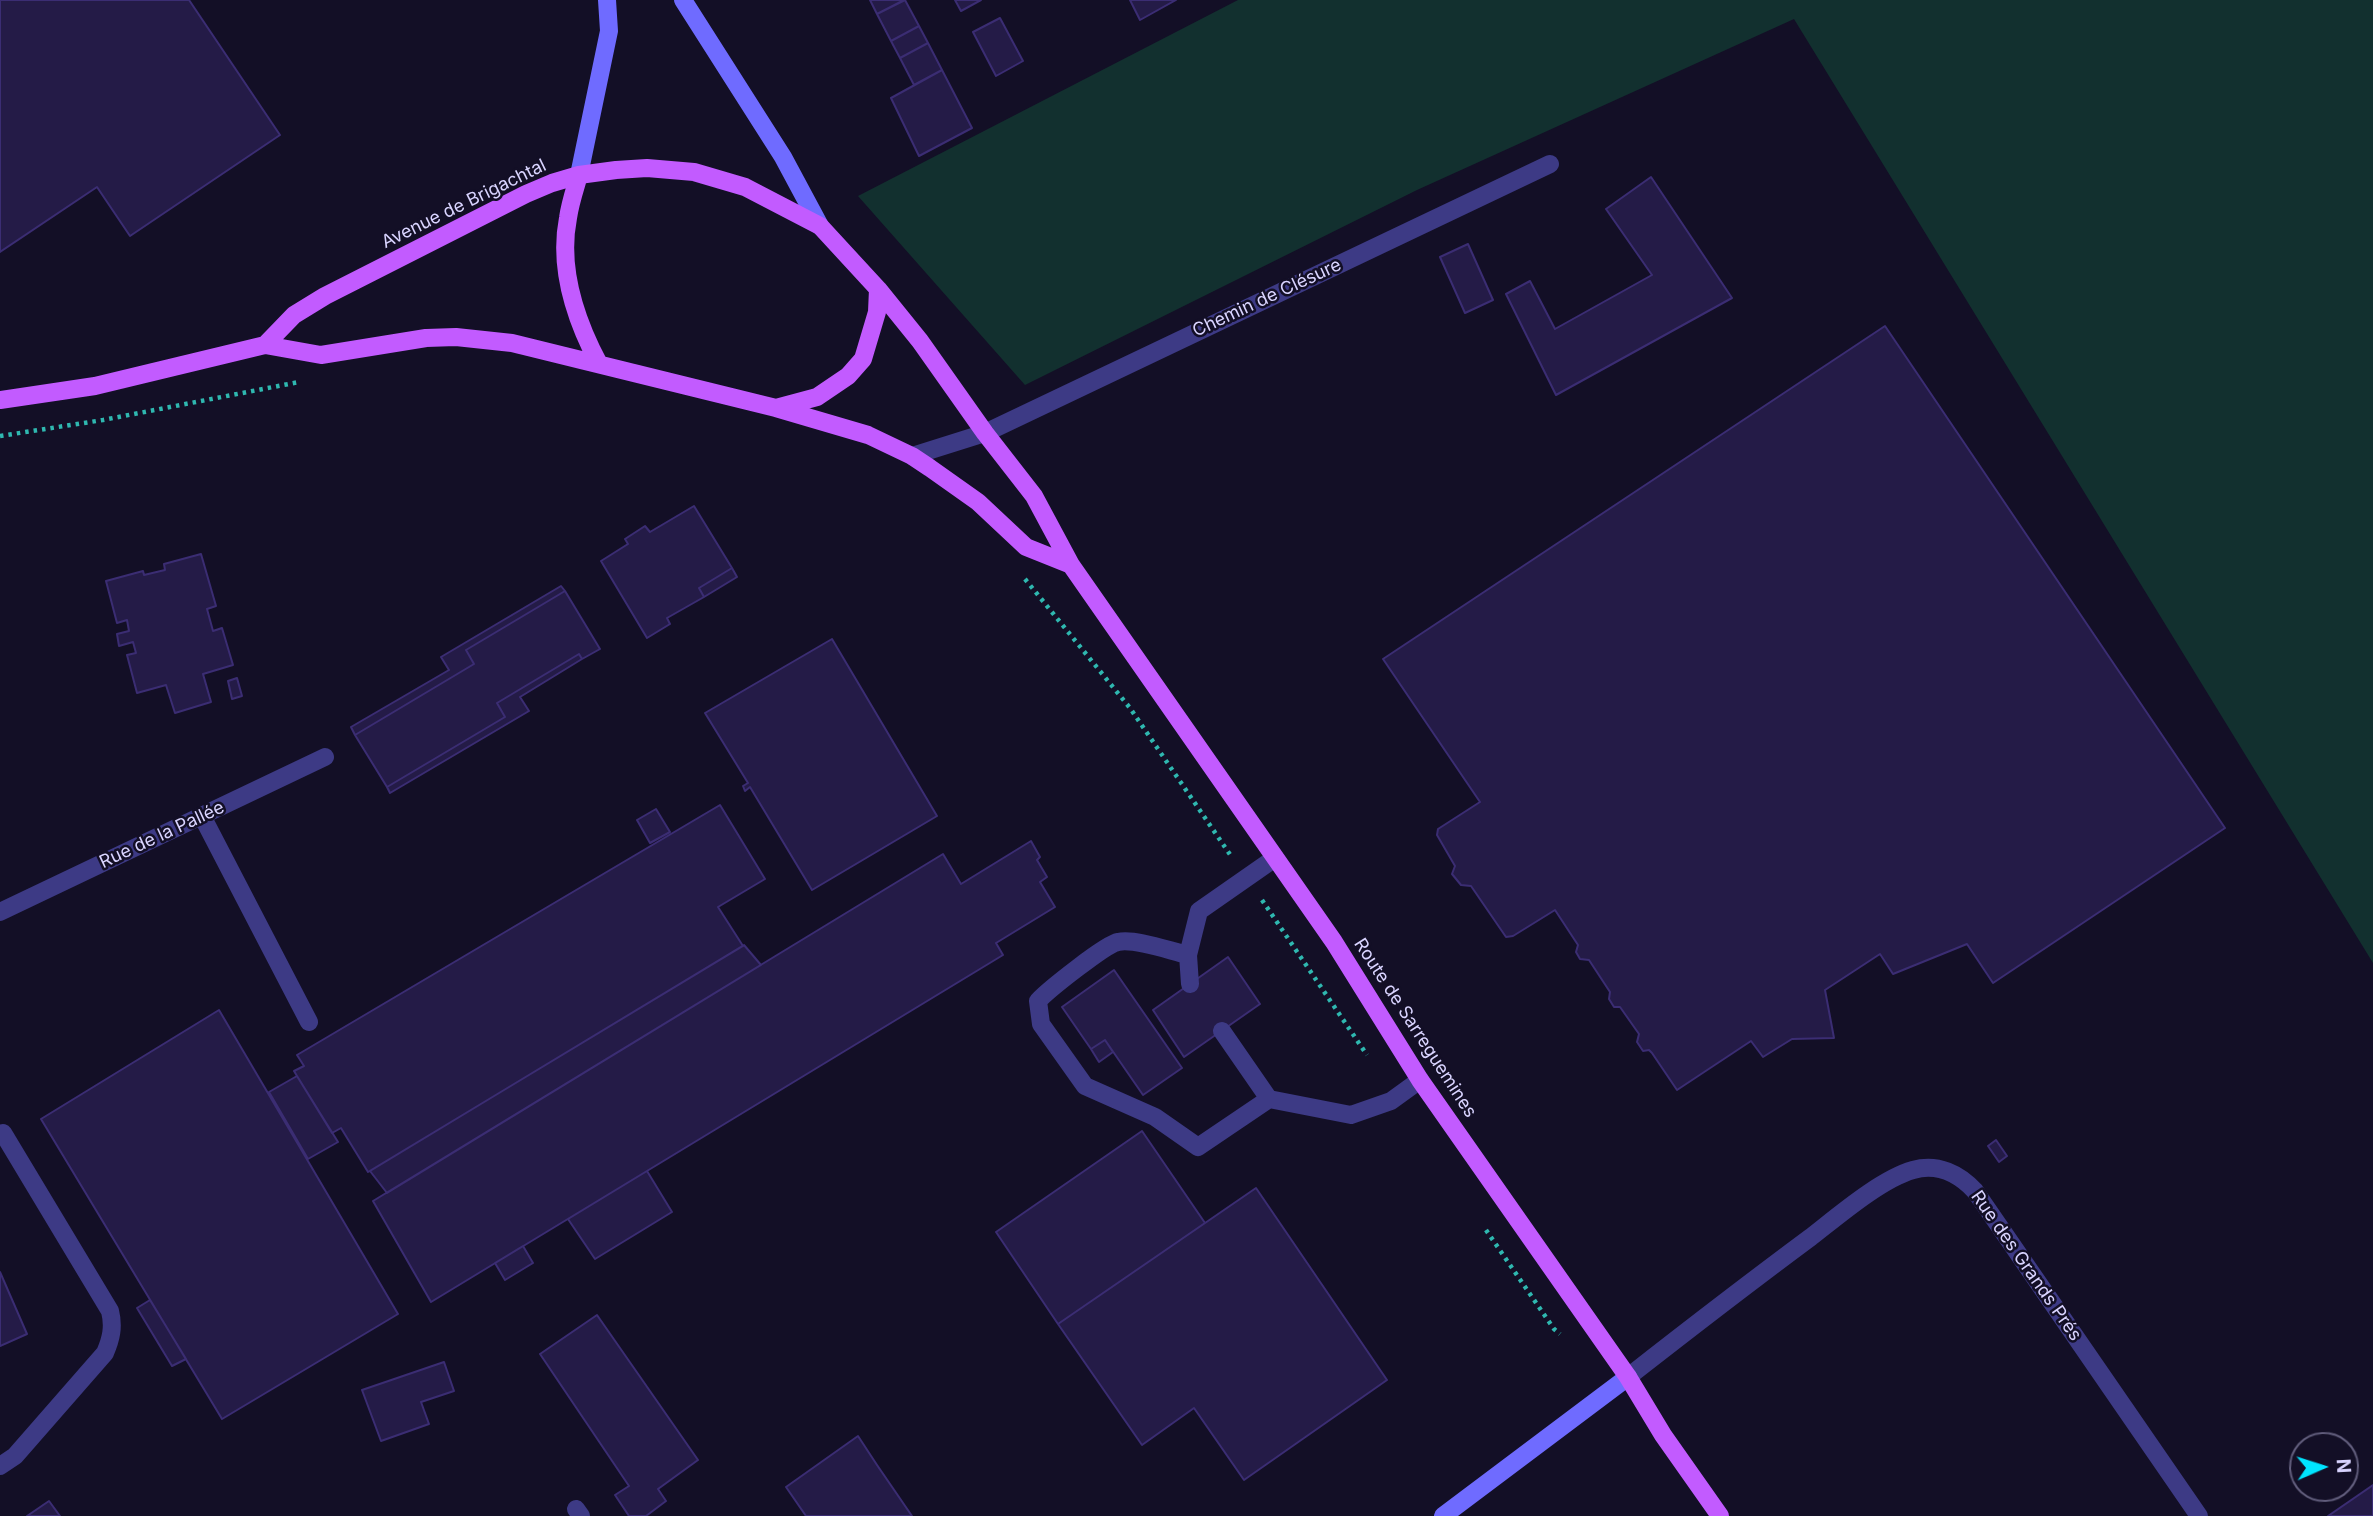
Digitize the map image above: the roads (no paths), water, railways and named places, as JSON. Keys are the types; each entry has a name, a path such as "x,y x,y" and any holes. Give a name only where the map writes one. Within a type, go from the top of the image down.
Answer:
{"main road":[{"path":"599,364 577,316 566,275 565,247 568,218 609,32 607,0"},
{"path":"683,0 783,157 820,226"},
{"name":"Avenue de Brigachtal","path":"265,345 294,315 325,296 526,194 579,176 647,168 694,172 744,187 820,226"},
{"name":"Route de Sarreguemines","path":"820,226 878,289 920,341 985,433 1034,496 1071,565 1341,953 1420,1080 1628,1377 1663,1435 1720,1516"},
{"path":"776,408 817,397 848,376 863,359 877,312 878,289"},
{"path":"0,400 95,386 265,345 321,355 383,343 456,337 512,343 776,408 868,435 912,456 978,502 1026,547 1071,565"},
{"path":"1443,1516 1628,1377"}],"street":[{"name":"Chemin de Clésure","path":"912,456 985,433 1550,164"},
{"name":"Rue de la Pallée","path":"0,912 325,757"},
{"path":"202,816 309,1022"},
{"path":"1190,984 1188,955 1199,911 1275,858"},
{"path":"1188,955 1136,943 1117,942 1051,988 1038,1001 1041,1024 1085,1086 1155,1117 1198,1147 1269,1099"},
{"path":"1222,1031 1269,1099 1351,1115 1396,1098 1420,1080"},
{"path":"0,1466 15,1456 105,1353 111,1339 113,1322 110,1311 4,1133"},
{"name":"Rue des Grands Prés","path":"1628,1377 1846,1210 1892,1179 1912,1170 1940,1168 1963,1178 1975,1191 2199,1516"}]}
